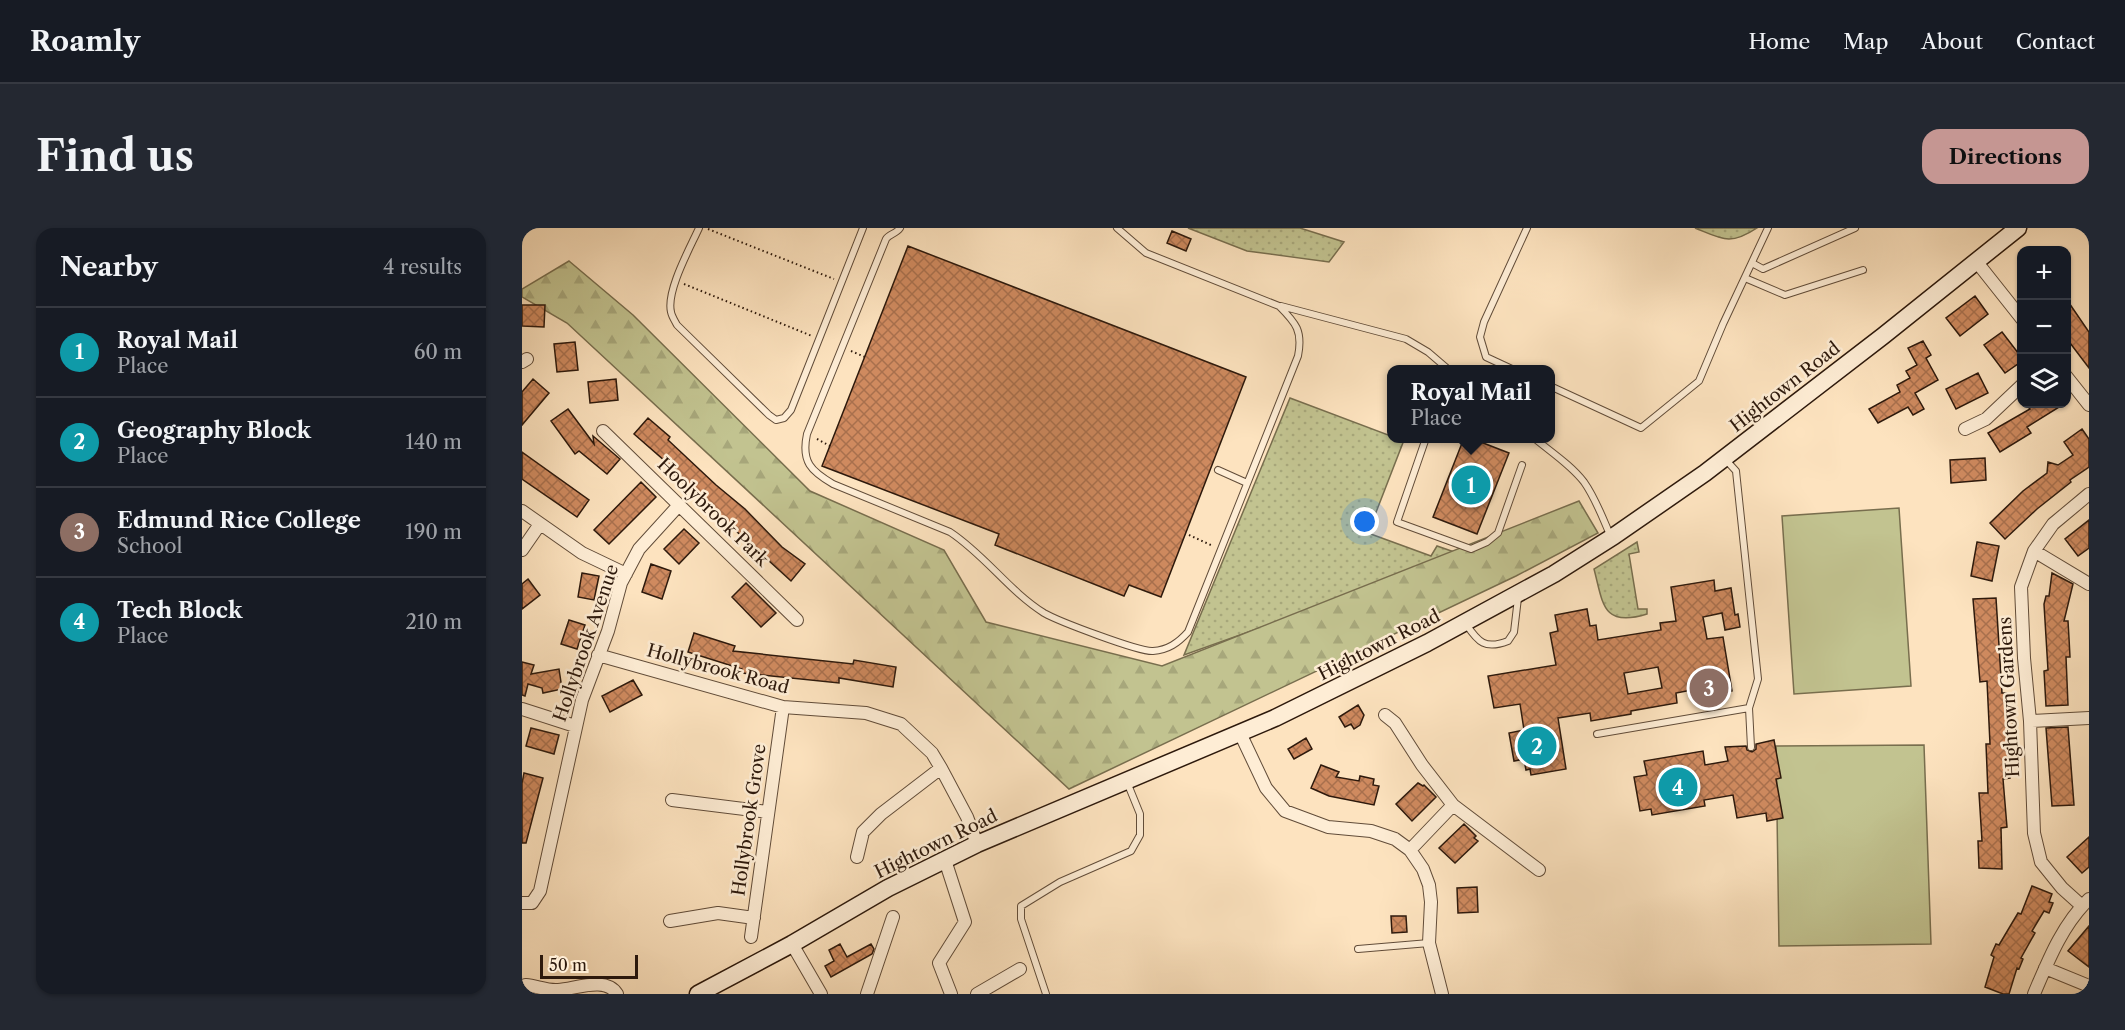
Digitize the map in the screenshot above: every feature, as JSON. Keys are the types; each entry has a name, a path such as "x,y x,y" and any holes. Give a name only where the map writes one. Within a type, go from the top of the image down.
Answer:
{"main road":[{"name":"Hightown Road","path":"698,994 792,944 888,888 977,844 1240,733 1466,623 1518,594 1611,538 1725,458 2018,228"}],"street":[{"path":"1976,261 2017,313"},
{"path":"2071,381 2089,405"},
{"path":"1965,429 1986,419 2017,390"},
{"name":"Hoolybrook Park","path":"603,431 797,620"},
{"name":"Hightown Gardens","path":"2085,903 2062,888 2041,862 2034,833 2030,721 2021,587 2034,551 2053,524 2089,494"},
{"name":"Hollybrook Avenue","path":"522,903 532,903 540,891 582,700 626,574 639,549 679,505"},
{"path":"522,511 582,553 626,574"},
{"path":"522,550 540,524"},
{"path":"2034,551 2089,584"},
{"name":"Hollybrook Road","path":"598,655 783,707 866,713 901,724 932,753 967,817 977,844"},
{"name":"Hollybrook Grove","path":"752,937 783,707"},
{"path":"522,709 575,726"},
{"path":"1385,715 1395,723 1422,765 1453,805 1539,870"},
{"path":"2030,721 2089,718"},
{"path":"1240,733 1266,788 1285,811 1328,827 1371,831 1395,839 1410,850 1423,869 1429,885 1431,902 1429,943 1442,994"},
{"path":"857,857 862,832 881,814 941,768"},
{"path":"672,800 768,812"},
{"path":"1410,850 1453,805"},
{"path":"945,860 965,922 939,963 951,994"},
{"path":"2034,994 2057,943 2085,903"},
{"path":"670,921 718,913 754,918"},
{"path":"867,994 893,917"},
{"path":"792,944 821,994"},
{"path":"2045,968 2089,986"},
{"path":"977,994 1020,969"},
{"path":"523,994 526,985 556,991 599,985 614,990 617,994"}],"lane":[{"path":"699,228 676,282 670,305 671,314 677,325 769,416 776,420 784,418 791,410 863,228"},
{"path":"900,228 886,239 807,434 805,451 810,466 818,475 833,484 950,532 1044,613 1068,624 1150,652 1173,646 1188,632 1298,356 1301,343 1299,330 1279,306"},
{"path":"1117,228 1146,253 1279,306 1406,339 1444,365"},
{"path":"1505,365 1486,357 1480,337 1484,322 1527,228"},
{"path":"1555,388 1641,428 1699,381 1722,324 1768,228"},
{"path":"1752,263 1763,269 1855,228"},
{"path":"1745,278 1785,295 1863,270"},
{"path":"1424,443 1397,522 1471,549 1487,542 1498,533 1522,465"},
{"path":"1540,443 1583,482 1598,506 1611,538"},
{"path":"1725,458 1736,471 1758,679 1749,708 1752,747"},
{"path":"1218,470 1247,483"},
{"path":"1466,623 1475,638 1482,643 1491,645 1508,641 1514,632 1518,594"},
{"path":"1598,734 1749,708"},
{"path":"1046,994 1021,919 1021,906 1060,882 1131,851 1140,835 1140,814 1127,782"},
{"path":"1358,949 1429,943"}],"path":[{"path":"705,228 842,282"},
{"path":"676,282 819,339"},
{"path":"843,348 865,357"},
{"path":"1189,535 1221,550"}],"green space":[{"path":"1188,228 1300,228 1344,242 1329,262 1247,251"},
{"path":"1695,228 1757,228 1740,237 1726,239"},
{"path":"569,261 633,315 810,491 944,550 986,622 1162,666 1579,501 1598,533 1516,576 1069,789 567,323 522,297 522,289"},
{"path":"1290,398 1387,434 1387,443 1403,443 1368,533 1431,556 1437,546 1463,555 1184,655"},
{"path":"1899,508 1911,686 1794,694 1782,516"},
{"path":"1637,542 1639,552 1629,554 1638,609 1647,609 1647,614 1621,618 1607,610 1594,569"},
{"path":"1924,745 1931,944 1779,946 1776,746"}],"building":[{"path":"1172,231 1191,239 1186,251 1167,243"},
{"path":"908,246 1246,377 1161,597 1129,585 1124,596 995,545 999,534 822,466"},
{"path":"1975,296 1988,314 1960,336 1946,318"},
{"path":"522,305 545,305 544,327 522,326"},
{"path":"2071,306 2089,332 2089,368 2071,344"},
{"path":"2002,332 2017,352 2017,365 2005,373 1984,345"},
{"path":"1923,341 1931,355 1926,358 1938,380 1915,393 1924,409 1913,415 1908,407 1878,423 1869,409 1900,392 1897,385 1910,378 1906,371 1917,365 1908,348"},
{"path":"575,342 578,370 557,372 554,344"},
{"path":"1978,373 1988,393 1956,409 1946,389"},
{"path":"533,379 549,393 522,425 522,392"},
{"path":"616,379 618,400 590,403 588,382"},
{"path":"2058,408 2027,427 2031,433 2000,452 1988,433 2030,409"},
{"path":"568,409 594,444 593,436 620,459 607,474 579,451 575,454 551,421"},
{"path":"648,418 670,437 668,440 745,509 782,547 805,564 791,581 664,465 666,462 634,434"},
{"path":"2082,429 2089,439 2089,467 2070,480 2071,482 2005,539 1990,523 2023,491 2047,473 2048,462 2058,465 2073,455 2064,442"},
{"path":"1462,443 1483,443 1509,453 1477,534 1433,517"},
{"path":"522,452 589,500 577,517 522,479"},
{"path":"1985,458 1986,480 1951,483 1950,460"},
{"path":"641,482 656,497 609,544 594,530"},
{"path":"2089,520 2089,548 2078,556 2065,539"},
{"path":"684,529 699,543 679,564 664,549"},
{"path":"1977,542 1999,546 1992,581 1971,576"},
{"path":"651,564 671,571 662,599 642,592"},
{"path":"582,573 599,576 594,600 578,597"},
{"path":"2052,573 2073,584 2064,621 2068,621 2070,657 2066,657 2068,705 2046,706 2044,671 2048,670 2044,604 2046,596 2049,596"},
{"path":"528,579 540,595 522,609 522,584"},
{"path":"1714,580 1715,591 1731,588 1735,615 1738,614 1740,627 1725,630 1722,613 1703,617 1707,639 1723,637 1732,691 1703,696 1702,688 1676,693 1677,703 1591,721 1590,713 1558,718 1566,769 1531,775 1530,769 1526,770 1524,759 1514,761 1509,733 1524,730 1520,704 1494,708 1488,676 1556,665 1550,633 1558,631 1555,615 1587,609 1590,626 1596,625 1598,640 1661,630 1660,623 1676,621 1671,587","holes":["1658,667 1662,688 1628,694 1624,673"]},
{"path":"746,583 776,613 761,627 732,597"},
{"path":"1996,598 2002,693 2011,693 2013,730 2008,730 2010,778 2003,779 2007,827 2001,828 2002,869 1979,868 1978,841 1982,841 1979,793 1988,793 1986,744 1990,744 1987,681 1980,682 1973,599"},
{"path":"569,620 585,625 577,649 561,644"},
{"path":"694,633 735,646 733,651 853,664 854,660 896,667 893,687 839,678 839,683 742,673 742,669 688,652"},
{"path":"522,662 534,665 531,674 559,669 562,689 543,693 542,688 528,684 525,696 522,695"},
{"path":"633,680 642,695 610,712 602,696"},
{"path":"1358,705 1364,715 1360,725 1354,729 1351,724 1345,727 1339,717"},
{"path":"2068,727 2074,805 2052,806 2046,728"},
{"path":"531,728 559,735 554,754 526,746"},
{"path":"1306,738 1312,749 1294,759 1288,749"},
{"path":"1774,740 1781,778 1776,779 1783,818 1767,821 1766,813 1737,818 1733,795 1704,800 1705,806 1652,815 1651,809 1640,811 1634,777 1647,775 1644,761 1703,751 1705,765 1728,761 1725,747 1746,746 1747,750 1752,752 1756,749 1756,744"},
{"path":"1321,765 1339,772 1336,777 1359,781 1360,776 1374,779 1373,785 1379,786 1374,805 1329,796 1311,788"},
{"path":"524,773 543,778 526,843 522,843 522,783"},
{"path":"1418,783 1424,785 1436,797 1412,821 1396,804"},
{"path":"1464,824 1478,841 1455,863 1439,848"},
{"path":"2089,837 2089,867 2082,873 2067,857"},
{"path":"2032,886 2052,894 2049,902 2053,903 2049,913 2044,911 2032,931 2035,933 2021,958 2023,959 2019,969 2017,968 2009,994 2003,994 1985,987 1994,957 1991,955 2018,913 2021,914"},
{"path":"1477,887 1478,912 1458,913 1457,888"},
{"path":"1391,916 1406,916 1407,932 1392,933"},
{"path":"2089,926 2089,967 2068,951"},
{"path":"840,944 847,957 871,944 874,949 872,954 831,977 825,966 834,961 829,950"}],"place":[{"name":"Royal Mail","path":"1471,485"},
{"name":"Edmund Rice College","path":"1709,688"},
{"name":"Geography Block","path":"1537,746"},
{"name":"Tech Block","path":"1678,787"}]}
